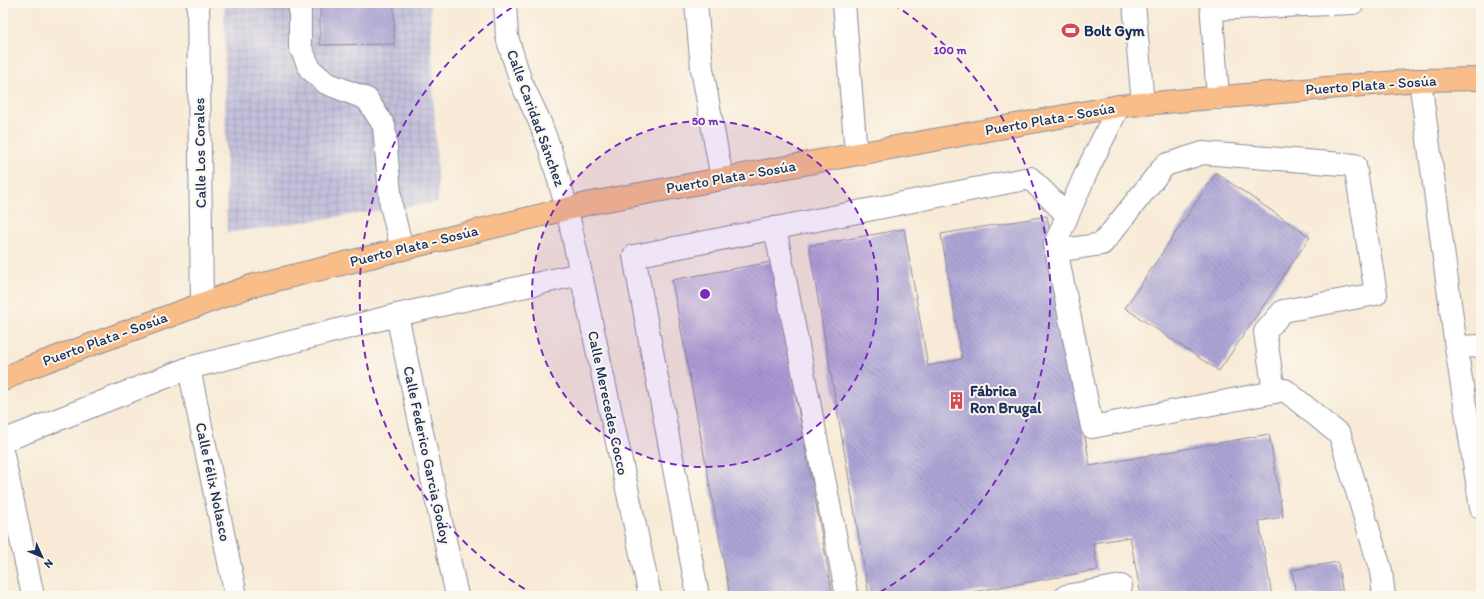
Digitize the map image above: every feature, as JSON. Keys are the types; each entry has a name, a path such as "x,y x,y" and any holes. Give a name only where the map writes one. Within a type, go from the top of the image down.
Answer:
{"main road":[{"name":"Puerto Plata - Sosúa","path":"3,380 22,370 251,286 567,209 1119,106 1420,80 1481,80"}],"street":[{"name":"Calle Los Corales","path":"198,3 202,303"},
{"path":"300,3 300,46 310,69 326,83 367,99 384,126 391,205 402,249"},
{"name":"Calle Caridad Sánchez","path":"505,3 510,44 521,82 539,120 547,142 567,209"},
{"path":"696,3 702,69 722,179"},
{"path":"844,3 856,154"},
{"path":"1134,3 1143,104"},
{"path":"1218,98 1211,6 1353,3"},
{"path":"1420,80 1456,347 1481,508"},
{"path":"1119,106 1067,215 1055,244 1092,427 1285,390 1340,435 1380,571 1384,596"},
{"path":"1056,251 1102,244 1165,165 1203,153 1355,165 1376,294 1283,311 1264,332 1274,392"},
{"path":"698,596 634,256 1030,178 1067,215"},
{"name":"Calle Merecedes Cocco","path":"567,209 650,596"},
{"path":"775,228 847,596"},
{"path":"3,441 189,368 397,315 580,274"},
{"name":"Calle Federico Garcia Godoy","path":"397,315 457,596"},
{"path":"1456,347 1481,346"},
{"name":"Calle Félix Nolasco","path":"189,368 236,596"},
{"path":"3,456 33,596"},
{"path":"1066,596 1121,586"}],"shaded area":[{"path":"224,3 430,3 438,202 227,233"}],"building":[{"path":"320,3 394,3 394,44 320,45"},
{"path":"1216,173 1310,237 1219,371 1125,308"},
{"name":"Fábrica Ron Brugal","path":"1047,216 1090,466 1269,434 1283,517 1259,521 1272,596 1141,596 1130,537 1093,543 1098,570 949,596 869,596 809,246 904,229 928,366 962,359 941,234"},
{"path":"771,262 833,596 730,596 672,280"},
{"path":"1338,562 1343,596 1296,596 1292,570"}],"place":[{"name":"Bolt Gym","path":"1071,31"},
{"name":"Fábrica Ron Brugal","path":"957,400"}]}
